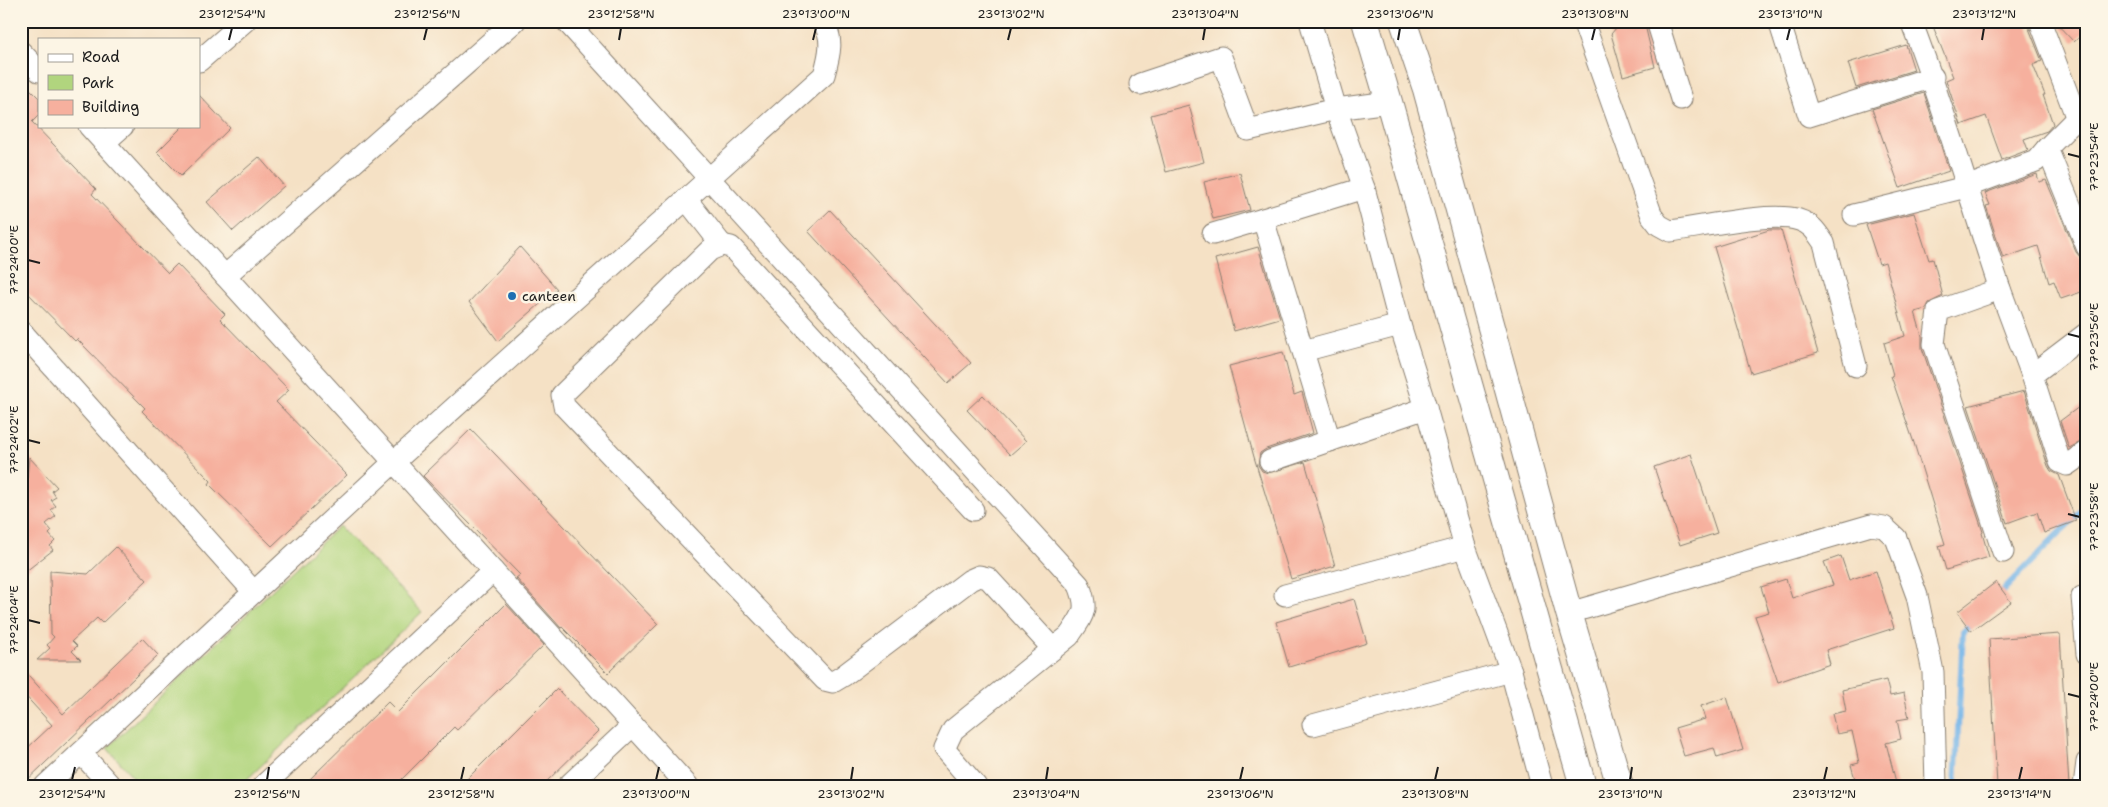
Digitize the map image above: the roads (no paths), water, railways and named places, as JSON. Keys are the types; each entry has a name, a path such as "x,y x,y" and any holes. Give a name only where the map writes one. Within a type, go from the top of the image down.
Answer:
{"main road":[{"path":"1365,21 1390,102 1583,786"},
{"path":"1403,21 1426,89 1569,613 1620,786"}],"street":[{"path":"200,60 244,21"},
{"path":"225,276 516,21"},
{"path":"566,21 1079,585 1086,602 1080,620 1069,636 953,730 944,749 976,786"},
{"path":"45,786 394,462 824,75 831,49 826,26 822,21"},
{"path":"1310,21 1336,109 1364,188 1400,325 1426,408 1464,547 1511,671 1542,786"},
{"path":"1583,21 1652,216 1659,225 1670,231 1776,217 1801,221 1815,229 1824,243 1856,366"},
{"path":"1656,21 1681,99"},
{"path":"1778,21 1810,116 1933,78"},
{"path":"1911,21 1933,78 1966,187 2000,289 2032,375 2060,462 2067,465 2087,451"},
{"path":"1854,215 1966,187 2036,161 2082,114 2040,21"},
{"path":"21,52 38,70"},
{"path":"1140,84 1221,57 1248,130 1336,109 1390,102"},
{"path":"91,128 688,786"},
{"path":"104,142 121,128"},
{"path":"2047,148 2087,246"},
{"path":"1213,234 1364,188"},
{"path":"686,199 722,245"},
{"path":"1263,218 1330,441"},
{"path":"973,510 731,247 722,245 710,250 562,395 564,406 825,680 833,682 843,676 970,580 980,576 988,578 1053,649"},
{"path":"2000,289 1938,311 1934,344 2003,552"},
{"path":"1303,352 1400,325"},
{"path":"21,331 254,592"},
{"path":"2032,375 2087,333"},
{"path":"1270,461 1426,408"},
{"path":"1569,613 1871,525 1884,527 1896,538 1917,596 1933,672 1936,786"},
{"path":"1285,596 1464,547"},
{"path":"263,786 493,570"},
{"path":"2082,597 2087,654"},
{"path":"1313,725 1511,671"},
{"path":"568,786 633,725"},
{"path":"80,753 110,786"},
{"path":"2084,786 2087,762"}],"waterway":[{"path":"1997,597 2087,505"},
{"path":"1955,786 1963,632 1973,622"}],"place":[{"name":"canteen","path":"512,296"}]}
